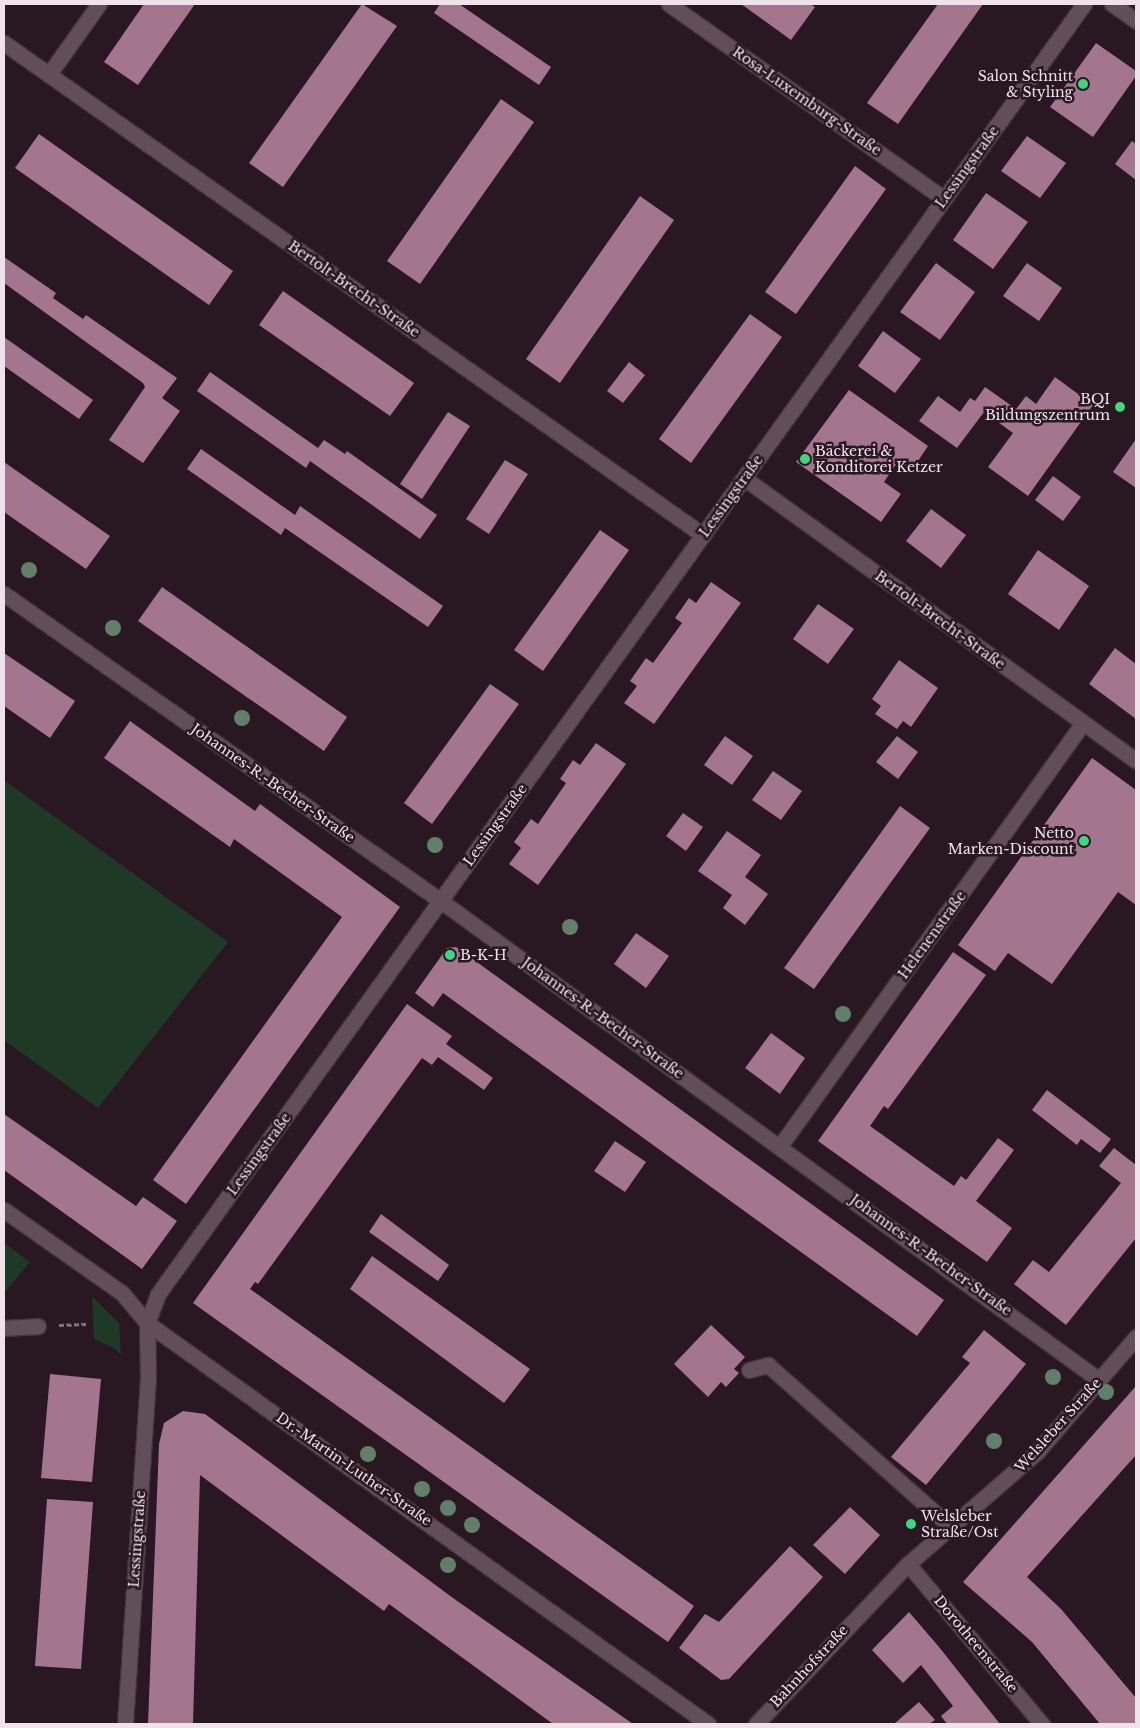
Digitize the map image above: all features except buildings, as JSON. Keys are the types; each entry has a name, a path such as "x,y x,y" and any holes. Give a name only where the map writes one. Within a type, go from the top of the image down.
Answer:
{"street":[{"path":"48,74 99,4"},
{"name":"Rosa-Luxemburg-Straße","path":"669,4 944,199"},
{"name":"Lessingstraße","path":"124,1724 148,1379 147,1323 158,1294 1084,4"},
{"path":"1112,4 1136,21"},
{"name":"Bertolt-Brecht-Straße","path":"4,43 703,535"},
{"name":"Bertolt-Brecht-Straße","path":"744,478 1136,762"},
{"name":"Johannes-R.-Becher-Straße","path":"4,594 441,901 1099,1380"},
{"name":"Helenenstraße","path":"780,1146 1083,723"},
{"name":"Dr.-Martin-Luther-Straße","path":"4,1210 122,1293 147,1323 687,1706 708,1724"},
{"path":"4,1328 38,1326"},
{"name":"Welsleber Straße","path":"863,1608 950,1526 993,1493 1037,1452 1136,1337"},
{"path":"749,1370 768,1365 950,1526"},
{"name":"Dorotheenstraße","path":"908,1564 1042,1724"},
{"name":"Bahnhofstraße","path":"756,1724 863,1608"}],"path":[{"path":"38,1326 86,1324"}],"green space":[{"path":"4,780 228,942 98,1108 4,1040"},
{"path":"4,1243 30,1262 4,1293"},
{"path":"92,1297 119,1323 121,1355 114,1348 94,1339"}],"place":[{"name":"Salon Schnitt & Styling","path":"1083,84"},
{"name":"BQI Bildungszentrum","path":"1120,407"},
{"name":"Bäckerei & Konditorei Ketzer","path":"805,459"},
{"name":"Netto Marken-Discount","path":"1084,841"},
{"name":"B-K-H","path":"450,955"},
{"name":"Welsleber Straße/Ost","path":"911,1524"}]}
